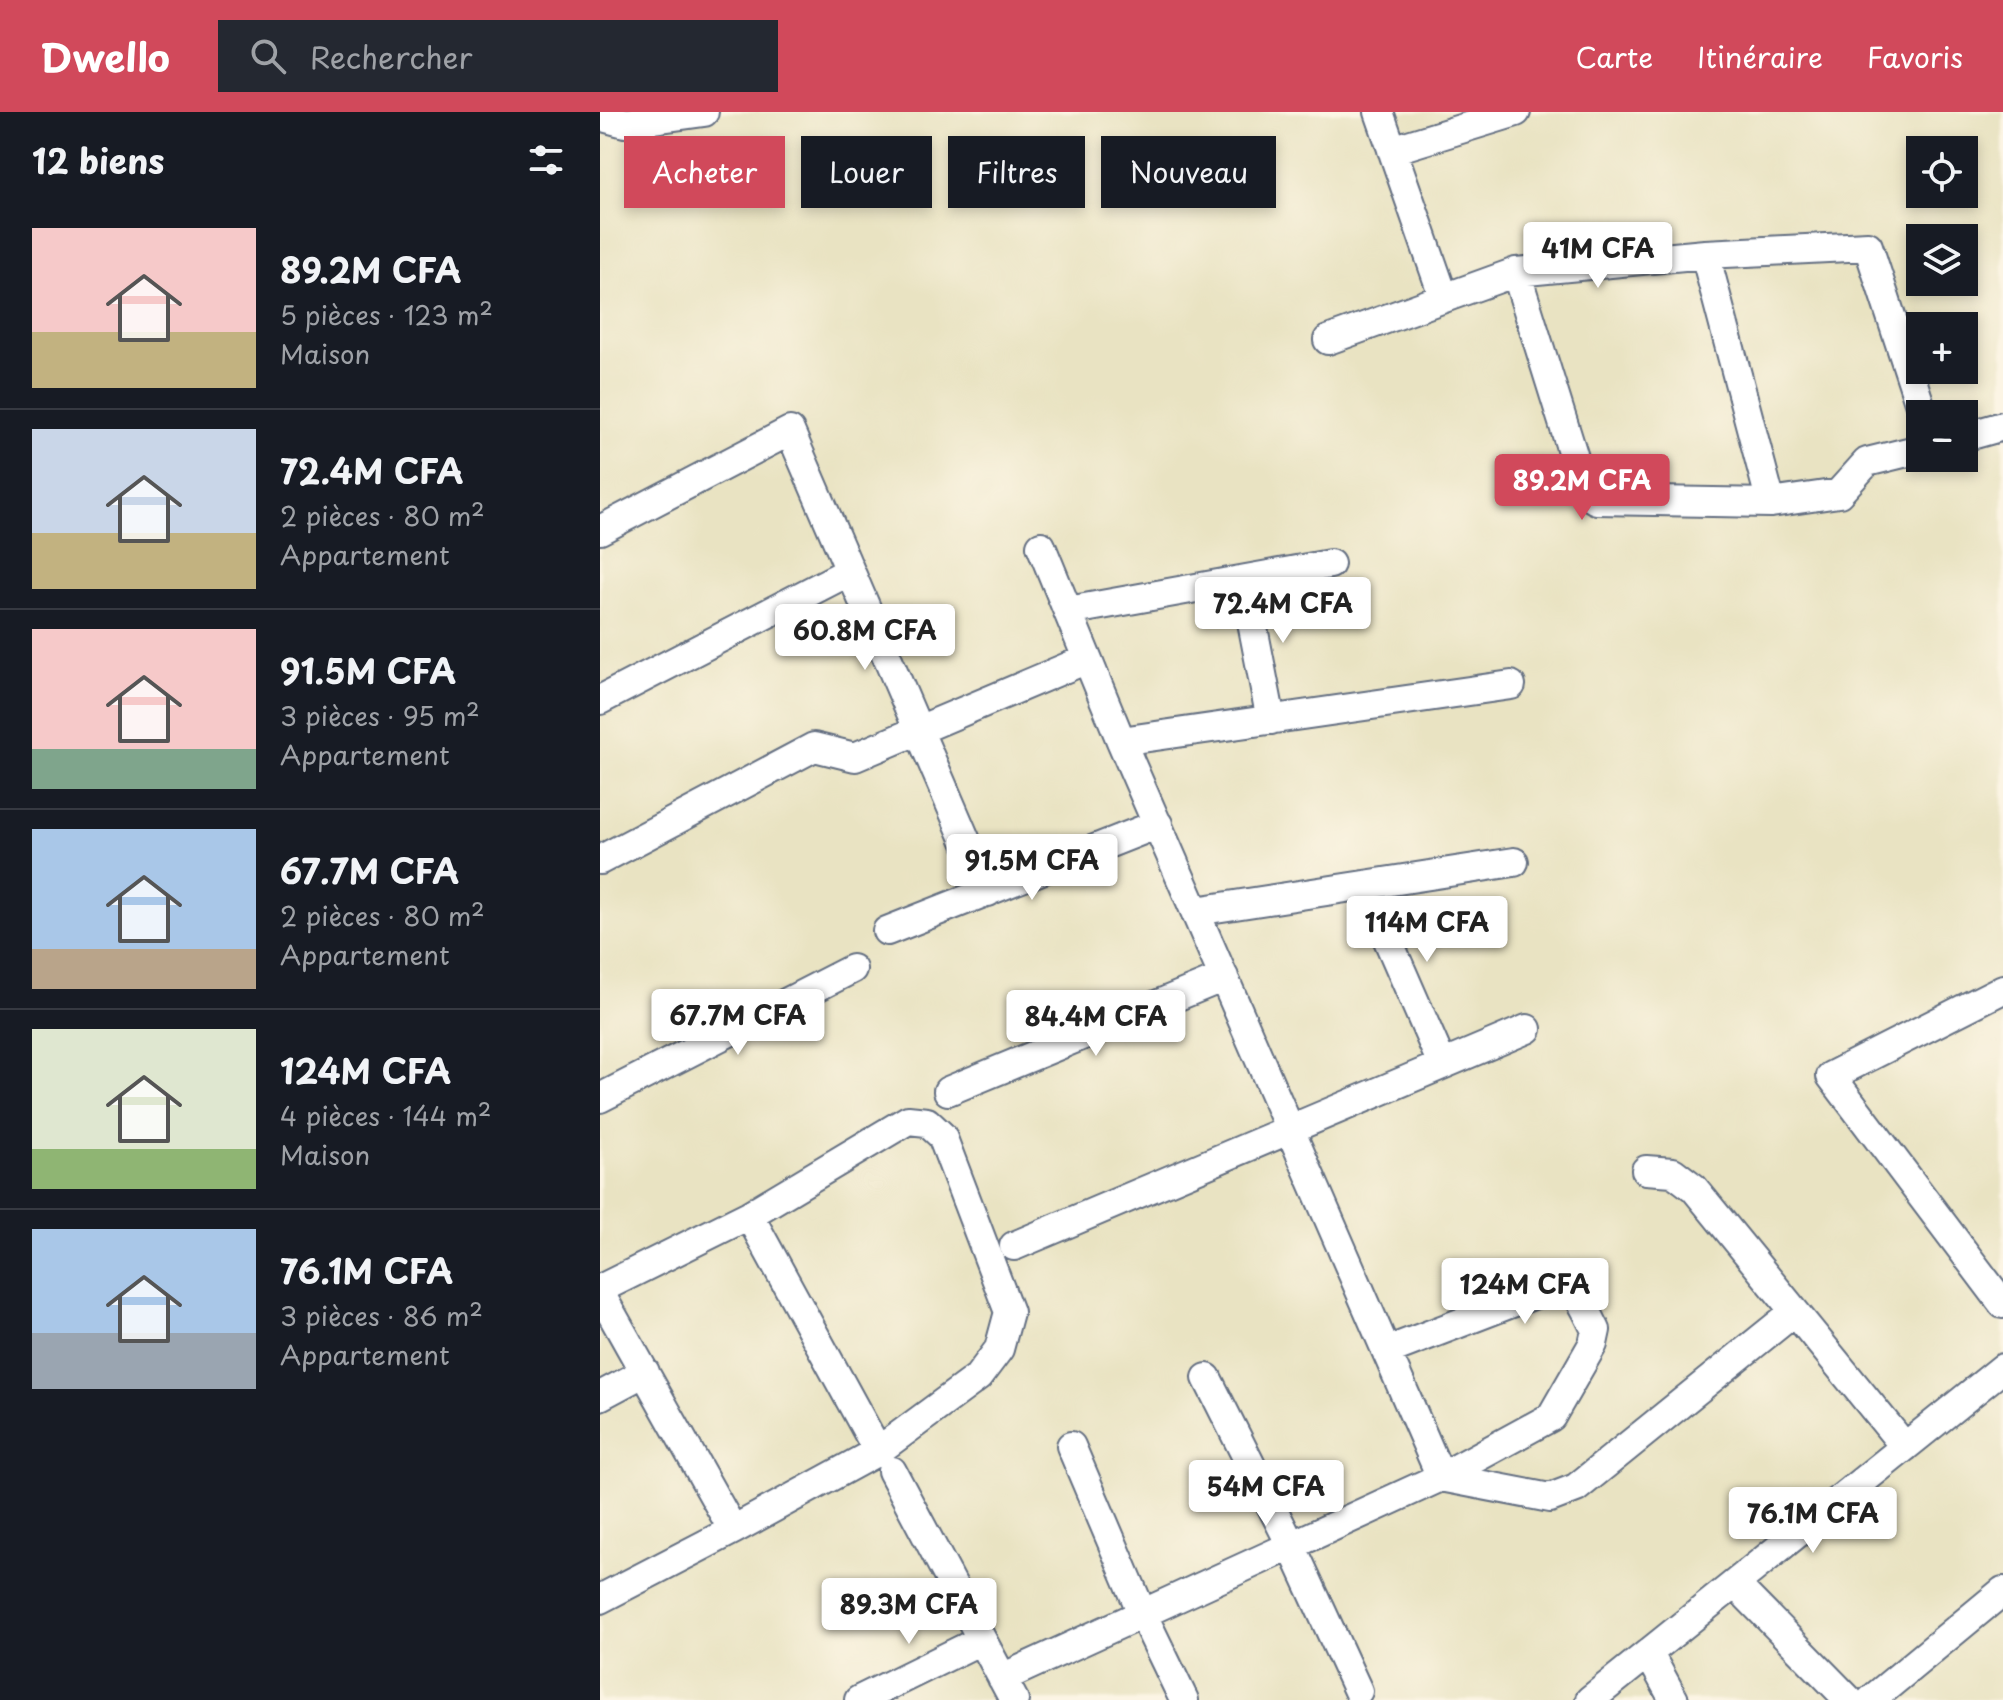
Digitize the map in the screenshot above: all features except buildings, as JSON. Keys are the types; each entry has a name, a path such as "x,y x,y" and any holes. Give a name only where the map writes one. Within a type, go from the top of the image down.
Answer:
{"street":[{"path":"601,112 603,117 625,123 704,112"},
{"path":"1379,112 1444,298"},
{"path":"1392,150 1516,112"},
{"path":"1328,340 1516,272 1705,254 1868,246 1918,400"},
{"path":"1705,254 1771,503"},
{"path":"1516,272 1585,493 1596,500 1771,503 1839,493 1867,462 1906,452"},
{"path":"1978,433 2003,426"},
{"path":"600,530 790,431 988,892"},
{"path":"1041,546 1121,741 1441,1477"},
{"path":"1068,611 1330,564"},
{"path":"600,700 850,571"},
{"path":"1244,581 1271,720"},
{"path":"600,860 814,747 855,757 1087,659"},
{"path":"1121,741 1511,685"},
{"path":"887,931 1158,824"},
{"path":"1196,911 1514,862"},
{"path":"1364,885 1442,1064"},
{"path":"600,1098 852,969"},
{"path":"948,1091 1224,977"},
{"path":"1999,999 1831,1076 2003,1304"},
{"path":"1014,1246 1527,1029"},
{"path":"600,1599 733,1530 885,1461 978,1377 999,1349 1009,1312 942,1136 927,1122 908,1120 749,1215 600,1291 733,1530"},
{"path":"1646,1170 1673,1172 1694,1188 1905,1447"},
{"path":"749,1215 1008,1689 1142,1613 1441,1477 1551,1417 1593,1344 1596,1330 1574,1291 1566,1286 1556,1286 1387,1351"},
{"path":"1441,1477 1550,1498 1576,1488 1794,1312"},
{"path":"1590,1700 2003,1368"},
{"path":"600,1396 645,1372"},
{"path":"1207,1378 1291,1545 1358,1691"},
{"path":"1071,1446 1142,1613 1184,1700"},
{"path":"1735,1584 1849,1700"},
{"path":"1871,1700 2003,1591"},
{"path":"859,1700 981,1640"},
{"path":"1649,1654 1674,1700"}]}
